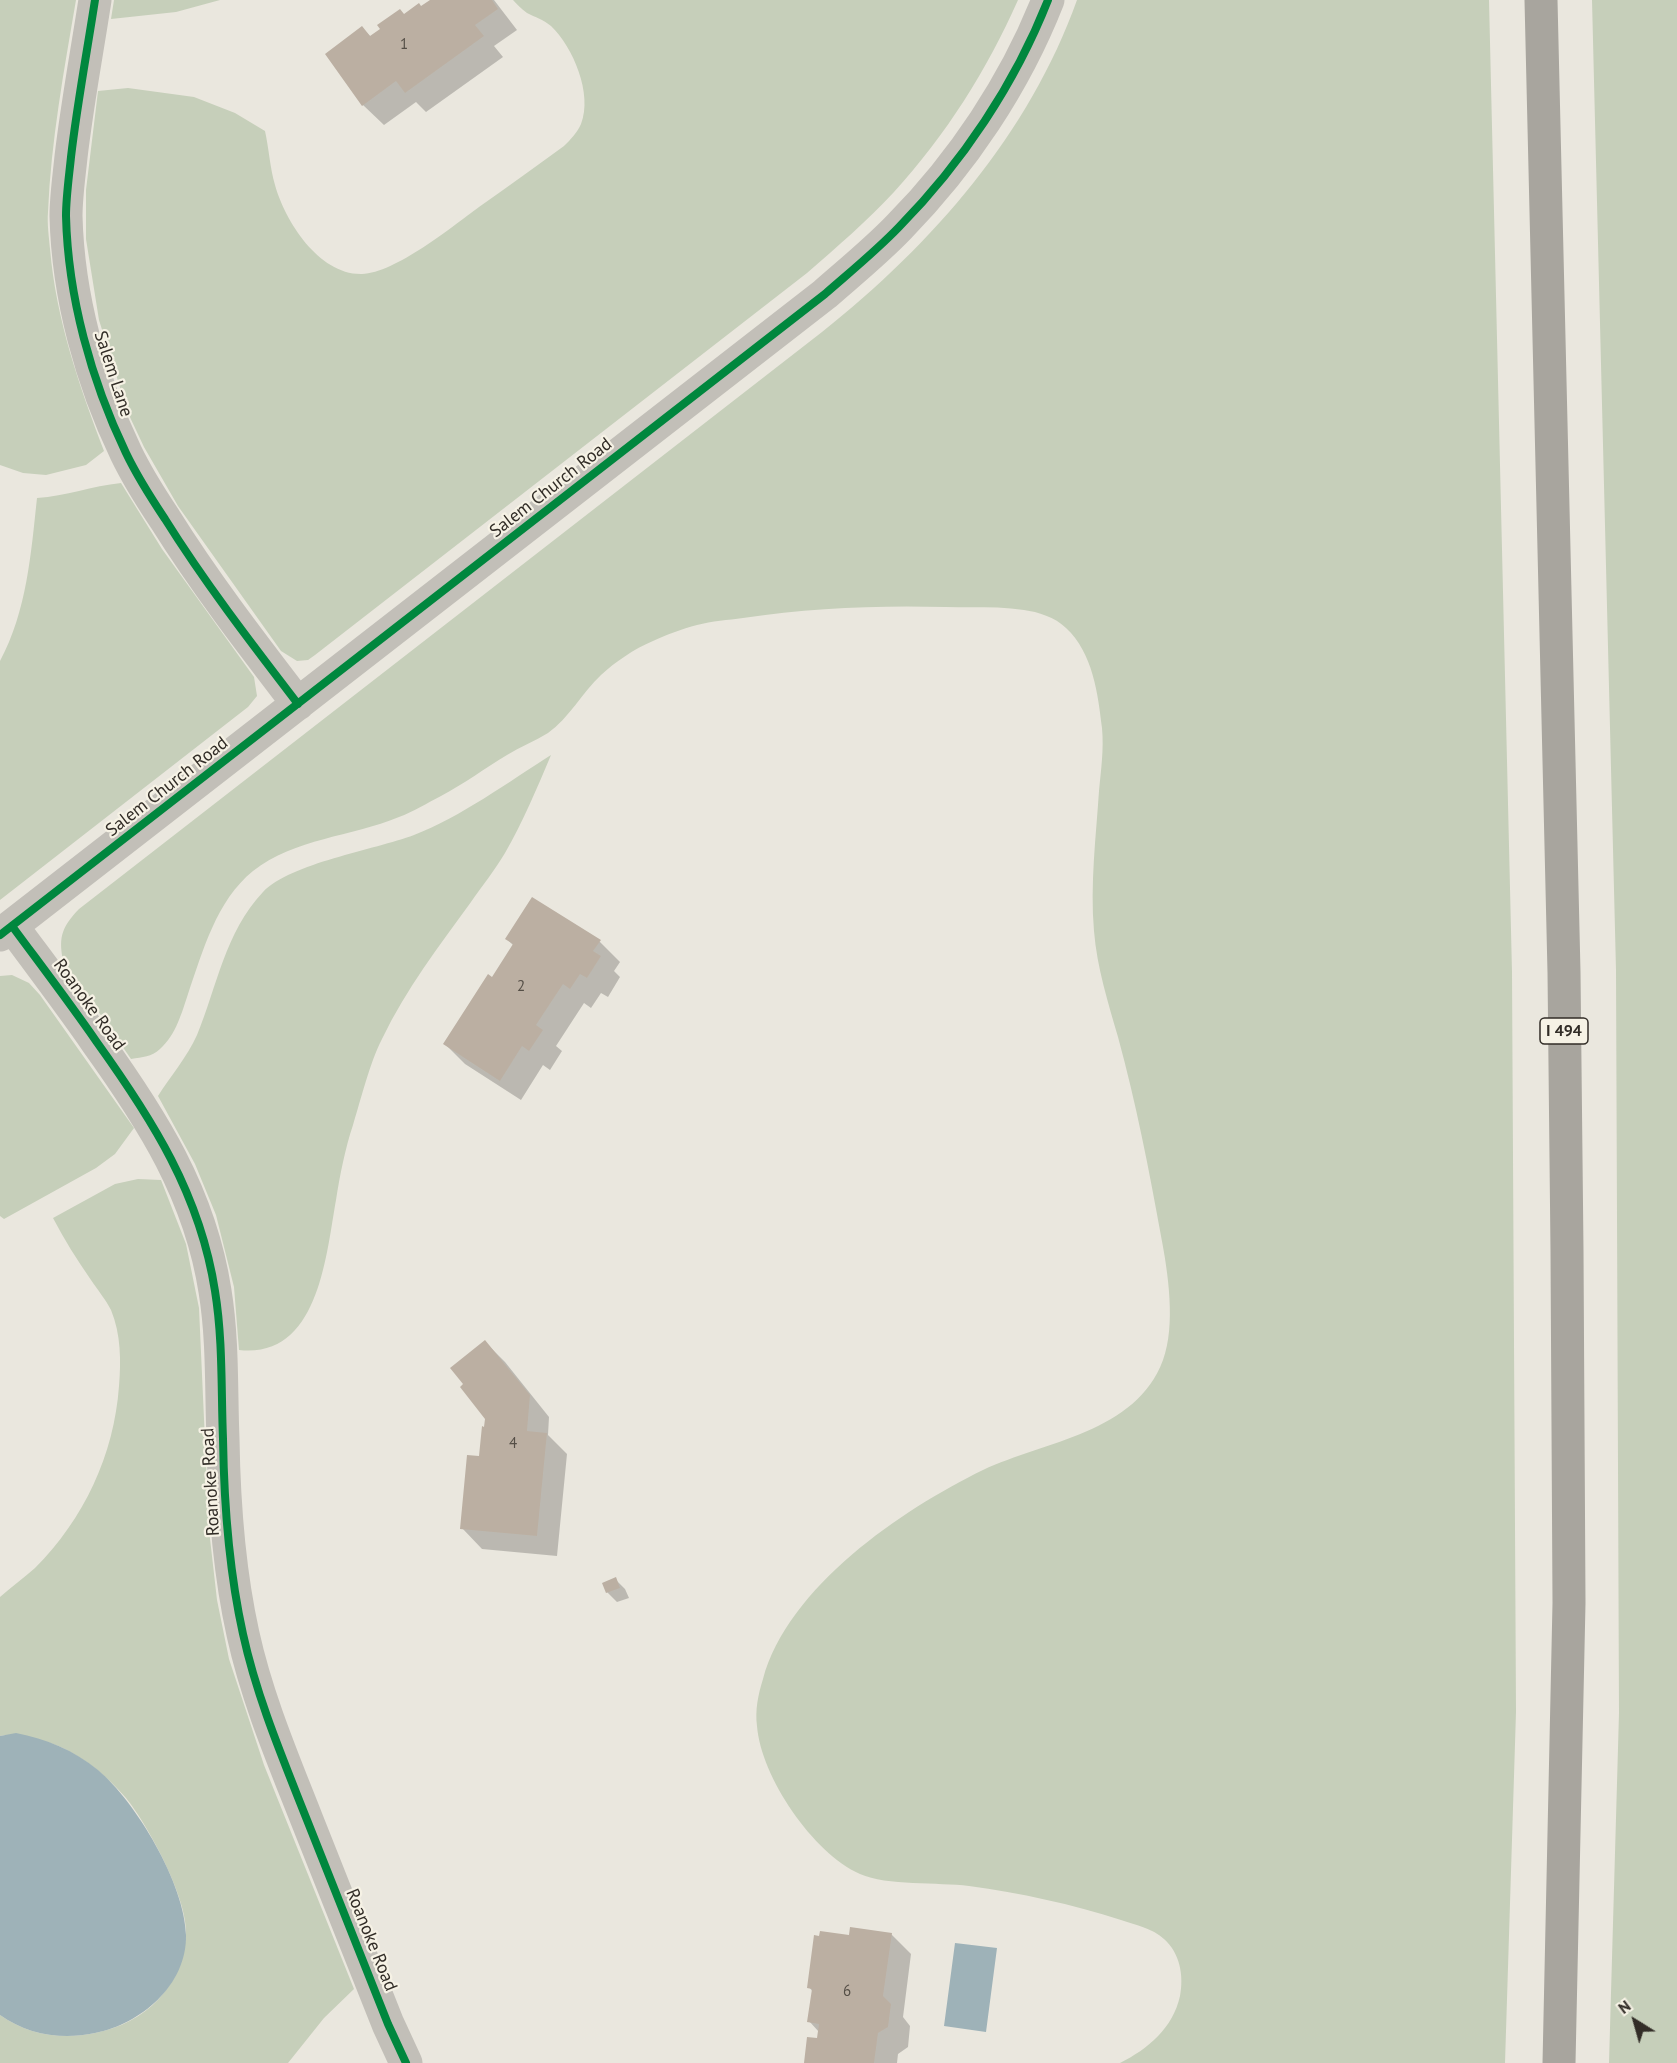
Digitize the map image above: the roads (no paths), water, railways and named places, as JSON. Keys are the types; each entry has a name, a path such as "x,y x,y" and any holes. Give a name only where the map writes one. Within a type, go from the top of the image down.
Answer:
{"highway":[{"name":"I 494","path":"1540,0 1563,960 1567,1239 1568,1636 1559,2063"}],"street":[{"name":"Salem Lane","path":"95,0 75,124 66,214 68,250 75,296 95,376 127,455 149,494 210,586 298,704"},
{"name":"Salem Church Road","path":"6,931 825,294 870,255 932,190 976,134 1023,55 1048,0"},
{"name":"Roanoke Road","path":"6,931 55,984 150,1119 185,1187 198,1222 208,1256 219,1321 230,1558 248,1654 282,1758 388,2024 406,2063"}]}
